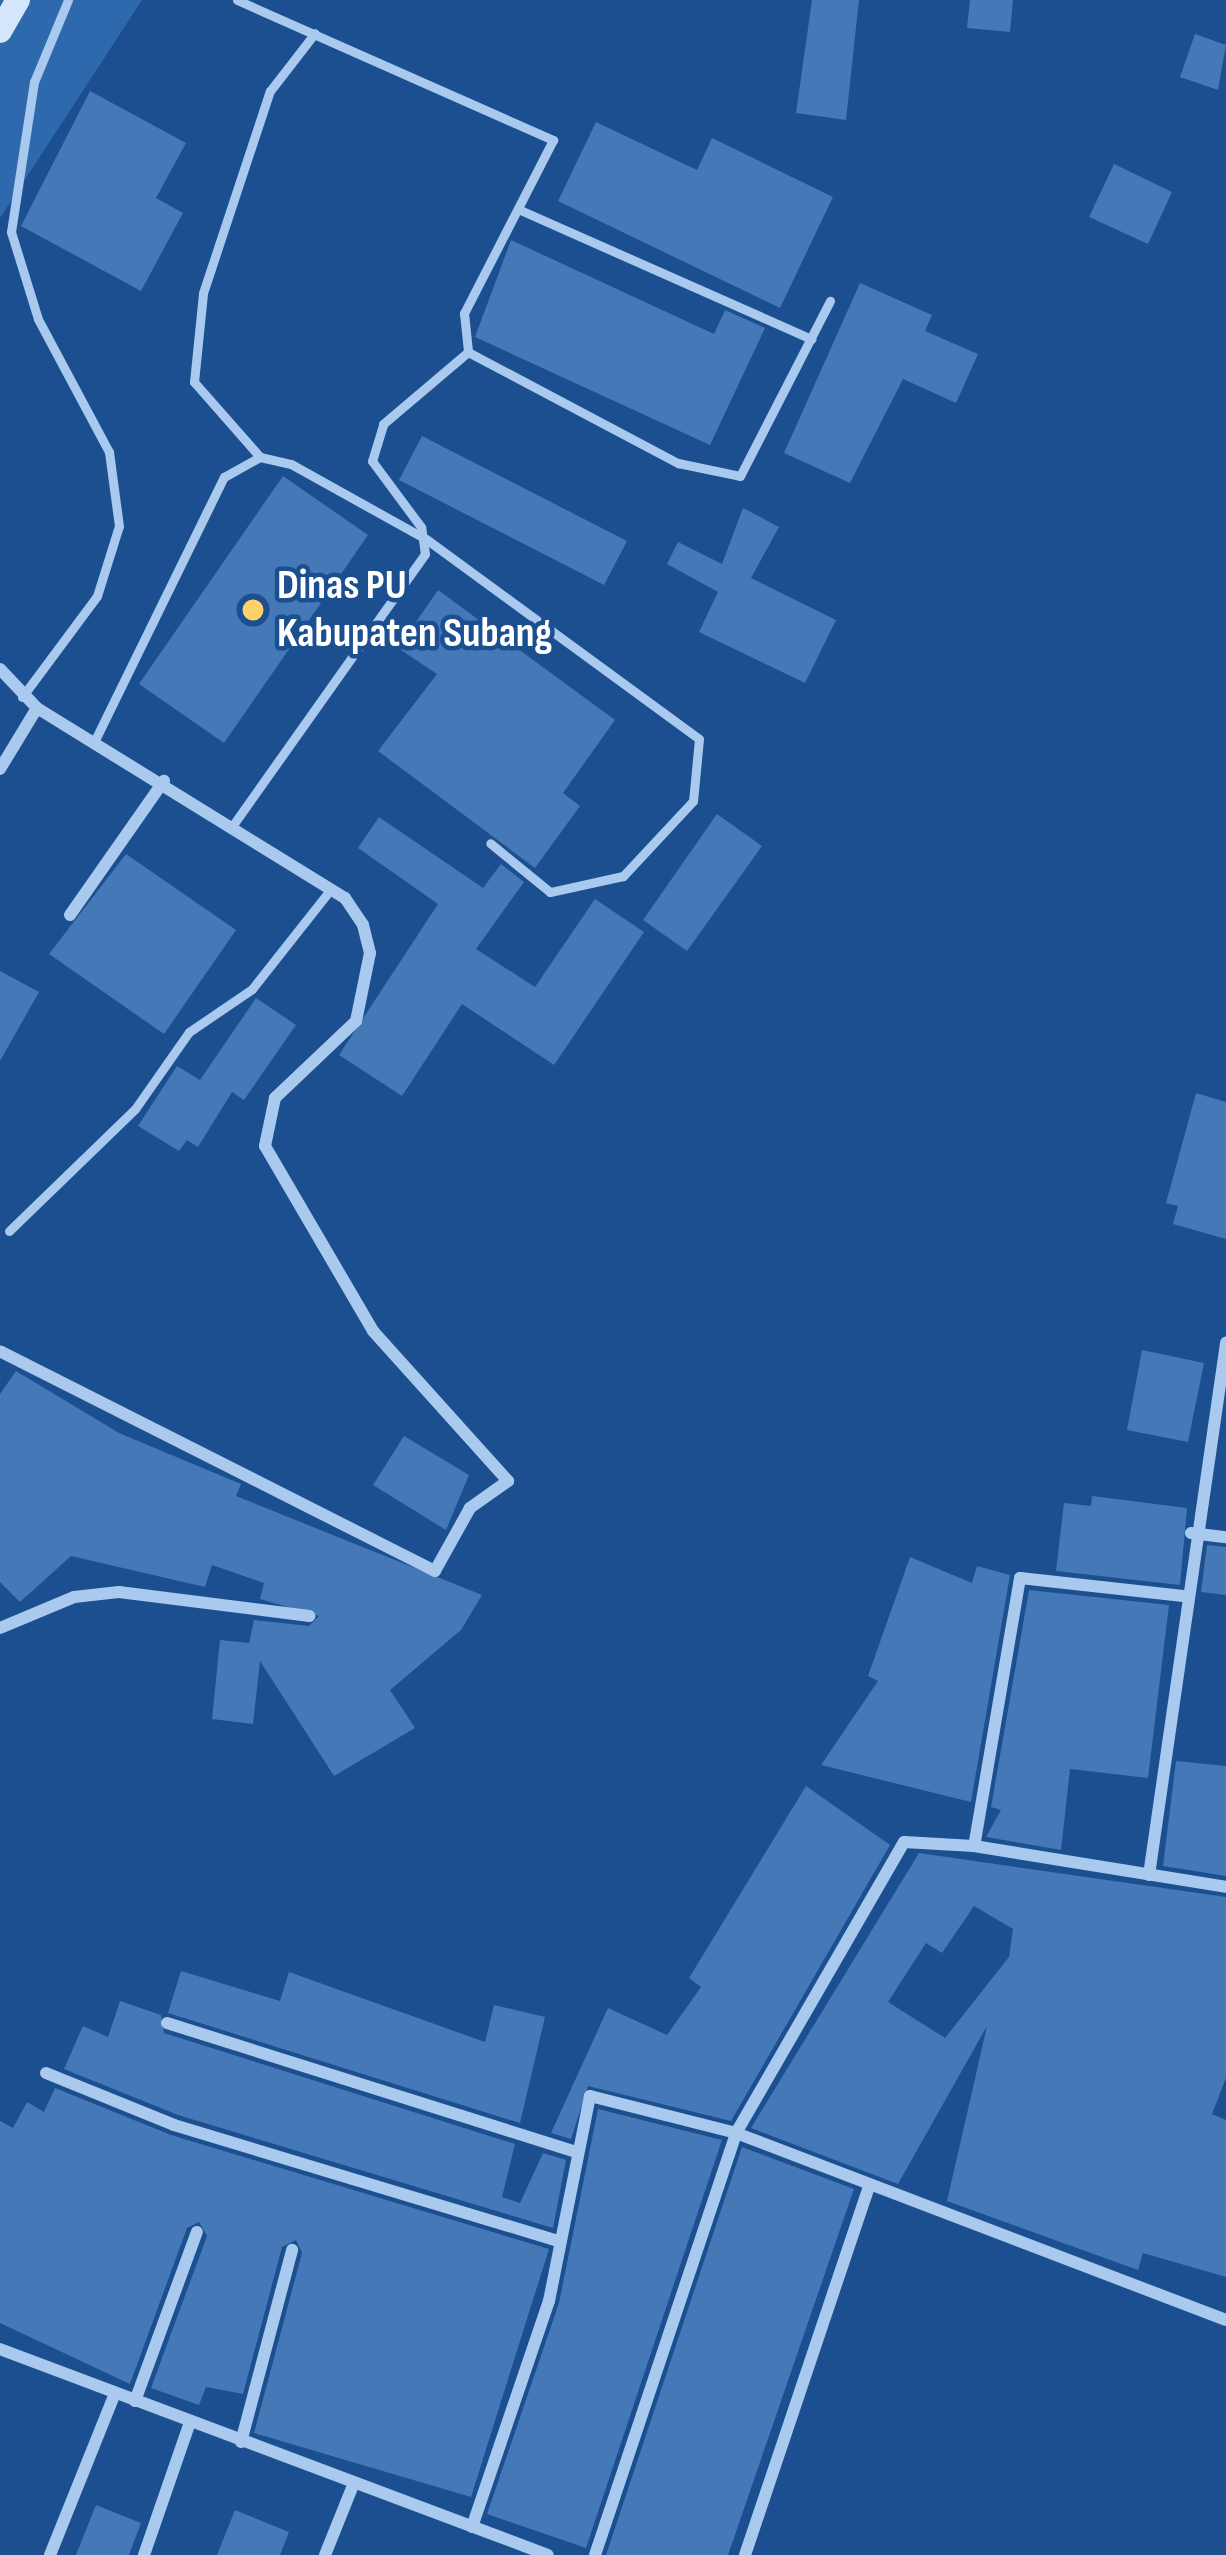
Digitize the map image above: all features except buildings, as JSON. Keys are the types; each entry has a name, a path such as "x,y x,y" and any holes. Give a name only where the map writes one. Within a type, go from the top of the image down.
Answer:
{"street":[{"path":"0,32 18,0"},
{"path":"0,669 37,708 164,781 331,889 363,925 366,997 356,1021 275,1098 265,1146 373,1331 508,1481 470,1508 435,1571 2,1356"},
{"path":"0,769 37,708"},
{"path":"70,915 164,781"},
{"path":"1149,1875 1190,1533 1226,1343"},
{"path":"1190,1533 1226,1537"},
{"path":"974,1846 1020,1578 1183,1597"},
{"path":"0,1628 74,1597 119,1592 309,1616"},
{"path":"595,2555 736,2133 904,1842 974,1846 1226,1887"},
{"path":"167,2023 576,2152"},
{"path":"46,2073 174,2125 560,2241"},
{"path":"472,2527 560,2241 576,2152 595,2095 736,2133 1226,2320"},
{"path":"745,2555 869,2187"},
{"path":"135,2401 197,2232"},
{"path":"241,2442 292,2250"},
{"path":"0,2349 548,2555"},
{"path":"50,2555 115,2393"},
{"path":"144,2555 190,2422"},
{"path":"326,2555 354,2483"}],"lane":[{"path":"22,697 97,596 119,526 110,452 38,320 11,232 34,82 68,0"},
{"path":"237,0 543,130 555,149 464,314 468,352"},
{"path":"315,33 270,91 200,311 194,382 260,458 426,539 699,740 693,801 623,876 550,892 490,843"},
{"path":"518,209 812,339"},
{"path":"468,352 721,478 740,476 830,301"},
{"path":"426,539 372,461 374,442 468,352"},
{"path":"94,740 188,536 224,477 260,458"},
{"path":"233,825 426,539"},
{"path":"9,1231 135,1109 189,1032 252,988 331,889"}],"shaded area":[{"path":"0,0 142,0 0,218"}],"place":[{"name":"Dinas PU Kabupaten Subang","path":"253,610"}]}
